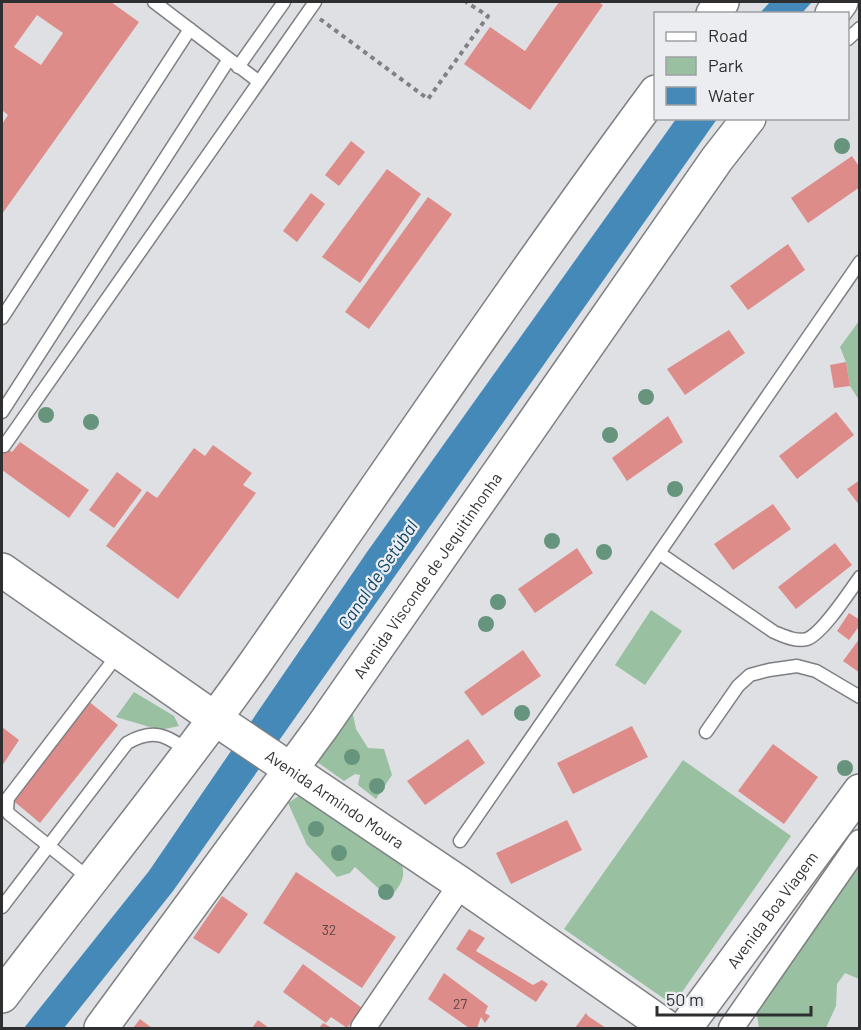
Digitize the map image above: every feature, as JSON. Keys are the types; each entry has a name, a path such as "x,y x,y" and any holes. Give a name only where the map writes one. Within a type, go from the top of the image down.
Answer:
{"main road":[{"path":"2,996 190,752 226,726 251,668 430,410 654,95"},
{"name":"Avenida Visconde de Jequitinhonha","path":"102,1029 282,764 322,727 717,159 747,120"},
{"name":"Avenida Armindo Moura","path":"2,570 226,726 461,884 668,1029"},
{"name":"Avenida Boa Viagem","path":"685,1029 860,791"}],"street":[{"path":"731,1029 860,842"},
{"path":"363,1029 461,884"}],"lane":[{"path":"154,2 258,81"},
{"path":"2,412 234,63 284,2"},
{"path":"4,446 312,6"},
{"path":"2,318 190,29"},
{"path":"460,841 860,262"},
{"path":"659,553 774,632 790,639 807,639 819,629 828,621 860,577"},
{"path":"92,880 9,814 8,798 120,652"},
{"path":"706,732 744,680 750,675 769,670 797,666 816,671 860,697"},
{"path":"2,907 127,743 142,736 158,734 168,737 190,752"}],"path":[{"path":"312,6 428,99 488,16 466,2"}],"green space":[{"path":"859,321 859,400 850,386 846,362 840,347"},
{"path":"651,610 682,631 645,685 615,665"},
{"path":"134,692 174,716 179,726 160,730 116,717"},
{"path":"351,705 356,729 368,748 384,749 392,775 376,799 358,785 360,775 355,774 344,781 306,754"},
{"path":"683,760 791,836 673,1005 564,929"},
{"path":"308,790 402,864 402,879 394,893 378,888 355,867 350,873 337,877 307,845 288,803"},
{"path":"859,856 859,979 845,973 837,984 836,1006 826,1028 759,1028 756,1009"}],"water":[{"path":"770,2 812,2 803,12 761,12"},
{"name":"Canal de Setúbal","path":"675,120 716,120 173,891 64,1028 24,1028 149,871 367,552"}],"building":[{"path":"2,2 111,2 139,22 2,214 2,124 8,115 2,110","holes":["37,15 63,33 41,65 14,47"]},
{"path":"559,2 598,2 603,5 530,110 464,64 490,27 525,51"},
{"path":"351,141 365,152 339,186 325,175"},
{"path":"852,156 860,168 860,187 808,223 791,198"},
{"path":"387,169 421,194 360,283 322,257"},
{"path":"311,193 325,204 297,242 283,231"},
{"path":"428,197 452,214 369,329 345,312"},
{"path":"788,244 805,270 748,310 730,286"},
{"path":"729,330 745,353 685,395 667,369"},
{"path":"846,362 850,386 834,388 830,365"},
{"path":"836,412 854,435 797,479 779,456"},
{"path":"668,416 683,442 627,481 612,458"},
{"path":"20,442 89,490 69,518 2,470 2,445 12,452"},
{"path":"213,445 252,473 243,485 256,493 178,599 106,546 147,491 157,498 194,448 205,456"},
{"path":"117,472 142,490 114,528 89,510"},
{"path":"860,480 860,506 847,489"},
{"path":"773,504 791,529 733,570 714,544"},
{"path":"835,543 852,565 796,609 778,587"},
{"path":"577,548 593,573 535,613 518,589"},
{"path":"849,613 860,620 860,625 849,640 837,631"},
{"path":"860,638 860,673 843,661"},
{"path":"523,650 541,676 482,716 464,692"},
{"path":"87,700 118,725 40,823 10,798"},
{"path":"632,726 648,757 573,794 557,763"},
{"path":"2,727 19,740 2,766"},
{"path":"468,739 485,763 425,805 407,781"},
{"path":"773,744 818,777 784,824 738,791"},
{"path":"567,820 582,850 511,884 496,853"},
{"path":"296,872 396,937 362,988 263,923"},
{"path":"222,896 248,914 219,954 193,938"},
{"path":"469,929 485,938 476,951 533,985 542,980 548,984 536,1002 456,949"},
{"path":"303,964 362,1008 347,1028 331,1017 326,1023 283,992"},
{"path":"444,973 488,1006 485,1013 490,1016 485,1023 481,1017 477,1028 469,1028 428,999"},
{"path":"586,1013 588,1016 606,1028 575,1028"},
{"path":"140,1019 152,1028 133,1028"},
{"path":"258,1020 269,1028 252,1028"},
{"path":"323,1023 332,1028 319,1028"}]}
